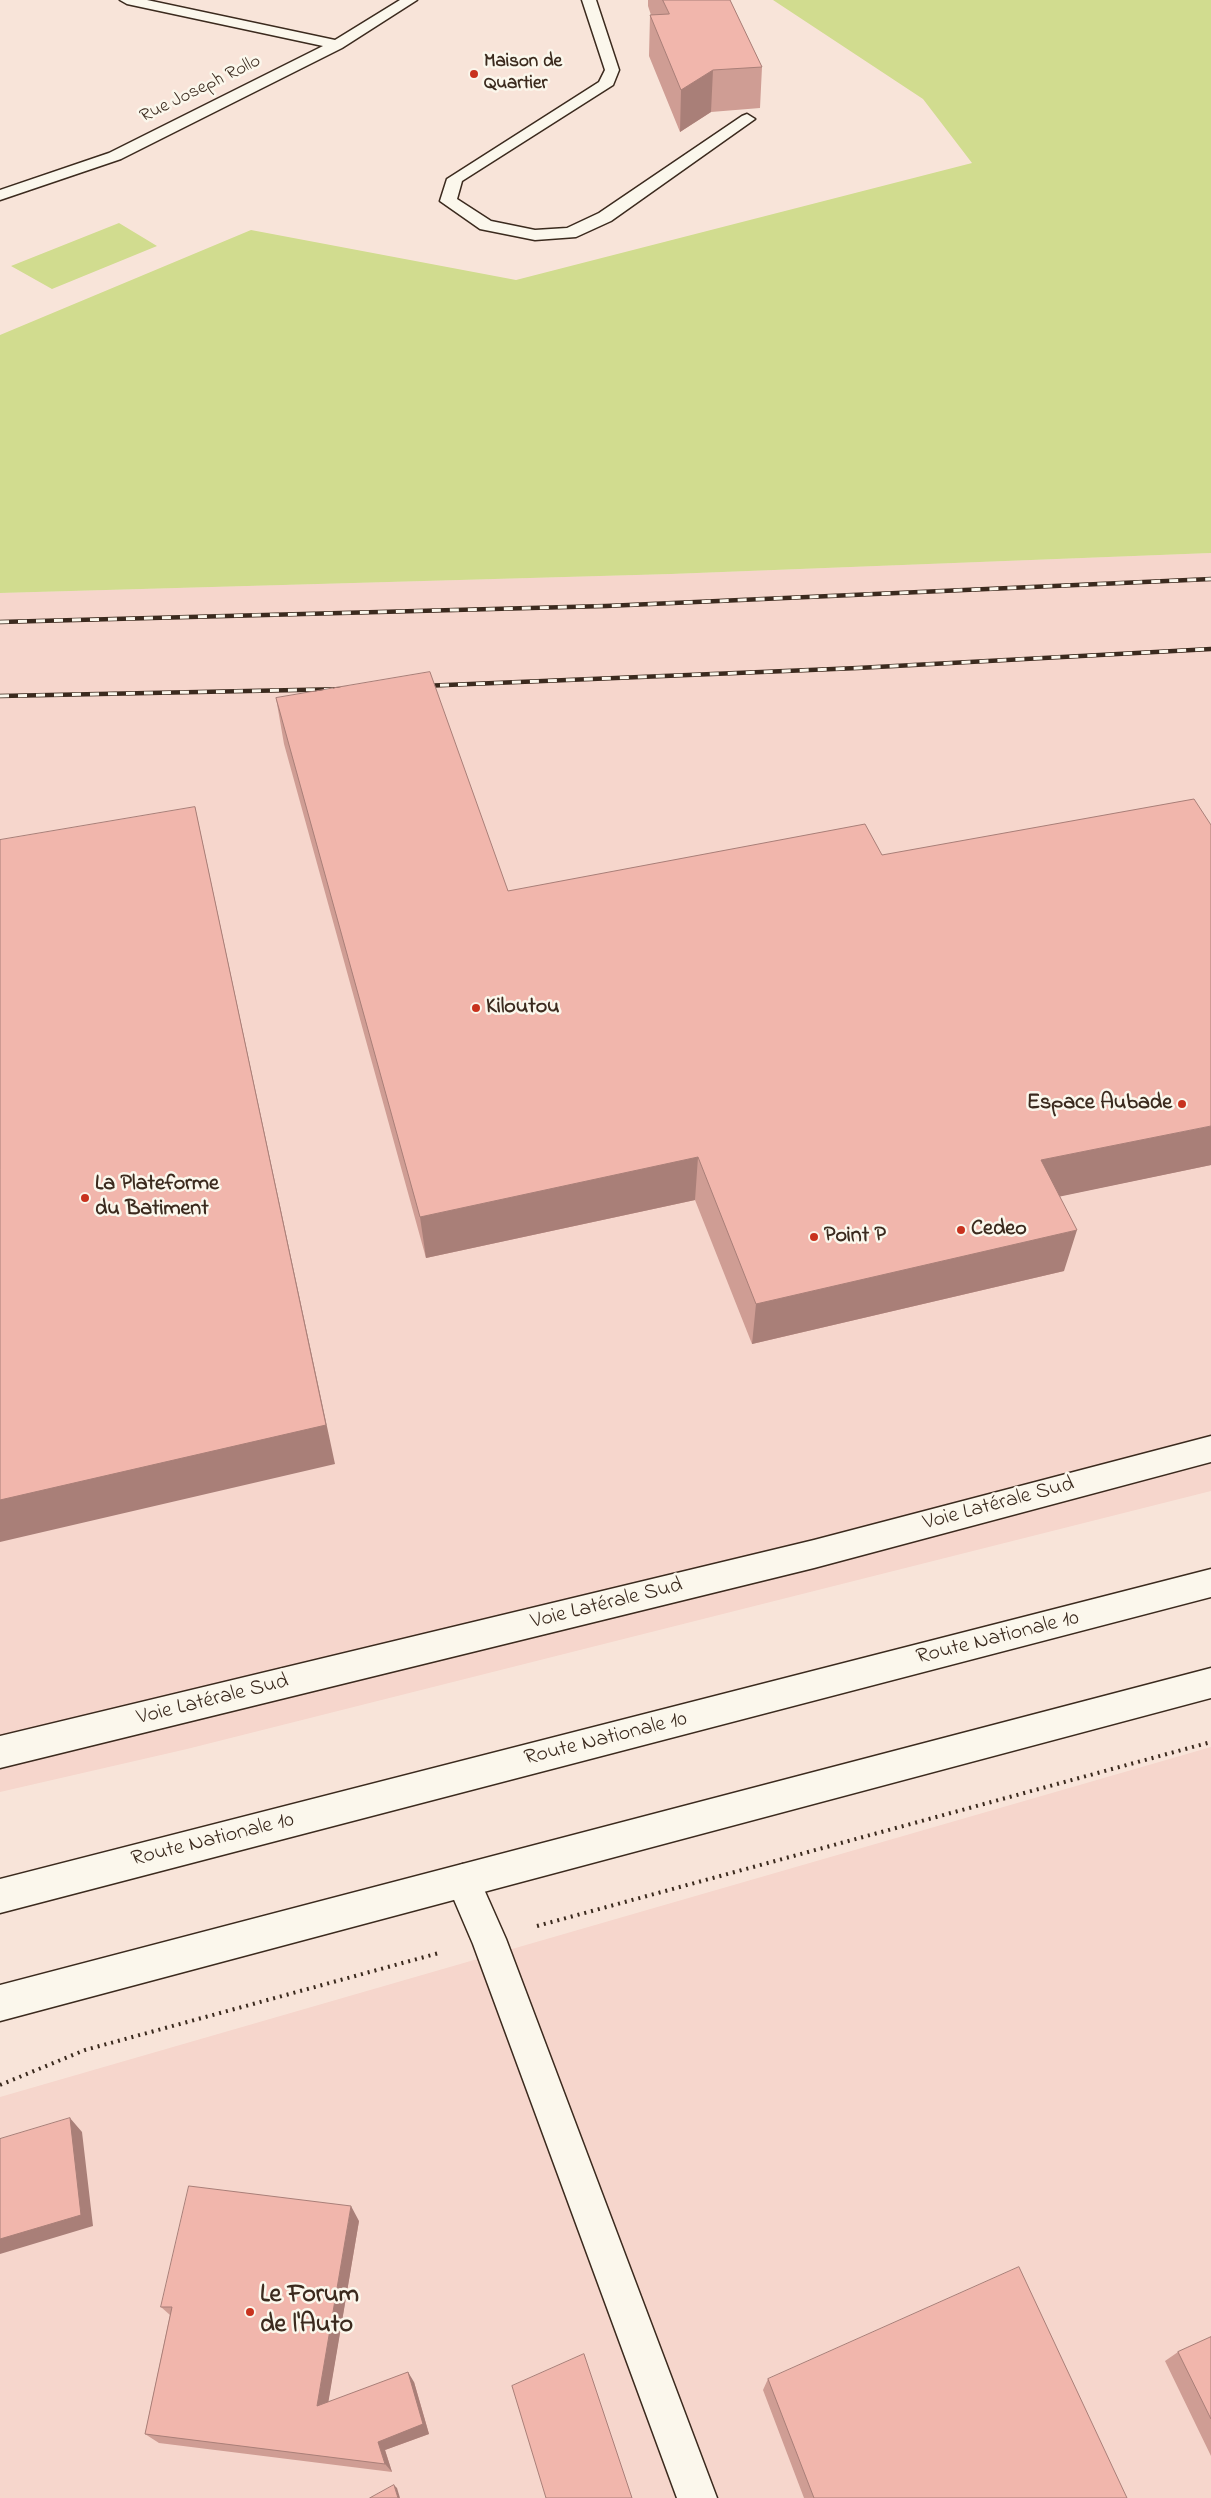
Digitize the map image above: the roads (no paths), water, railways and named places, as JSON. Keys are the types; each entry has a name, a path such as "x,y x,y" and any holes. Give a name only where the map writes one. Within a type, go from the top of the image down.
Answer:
{"street":[{"path":"127,0 337,45"},
{"name":"Rue Joseph Rollo","path":"0,195 115,156 337,45 410,0"},
{"path":"590,0 612,70 605,85 455,179 448,201 486,225 535,235 570,233 605,217 747,119"},
{"path":"0,183 18,188"},
{"name":"Voie Latérale Sud","path":"0,1752 814,1554 1211,1449"},
{"name":"Route Nationale 10","path":"0,1896 1211,1583"},
{"path":"0,2003 1211,1683"},
{"path":"463,1881 489,1939 697,2498"}],"railway":[{"path":"0,622 606,606 1211,579"},
{"path":"422,686 858,668 1211,649"},
{"path":"0,696 347,689"}],"place":[{"name":"Maison de Quartier","path":"474,74"},
{"name":"Kiloutou","path":"476,1008"},
{"name":"Espace Aubade","path":"1182,1104"},
{"name":"La Plateforme du Batiment","path":"85,1198"},
{"name":"Cedeo","path":"961,1230"},
{"name":"Point P","path":"814,1237"},
{"name":"Le Forum de l'Auto","path":"250,2312"}]}
